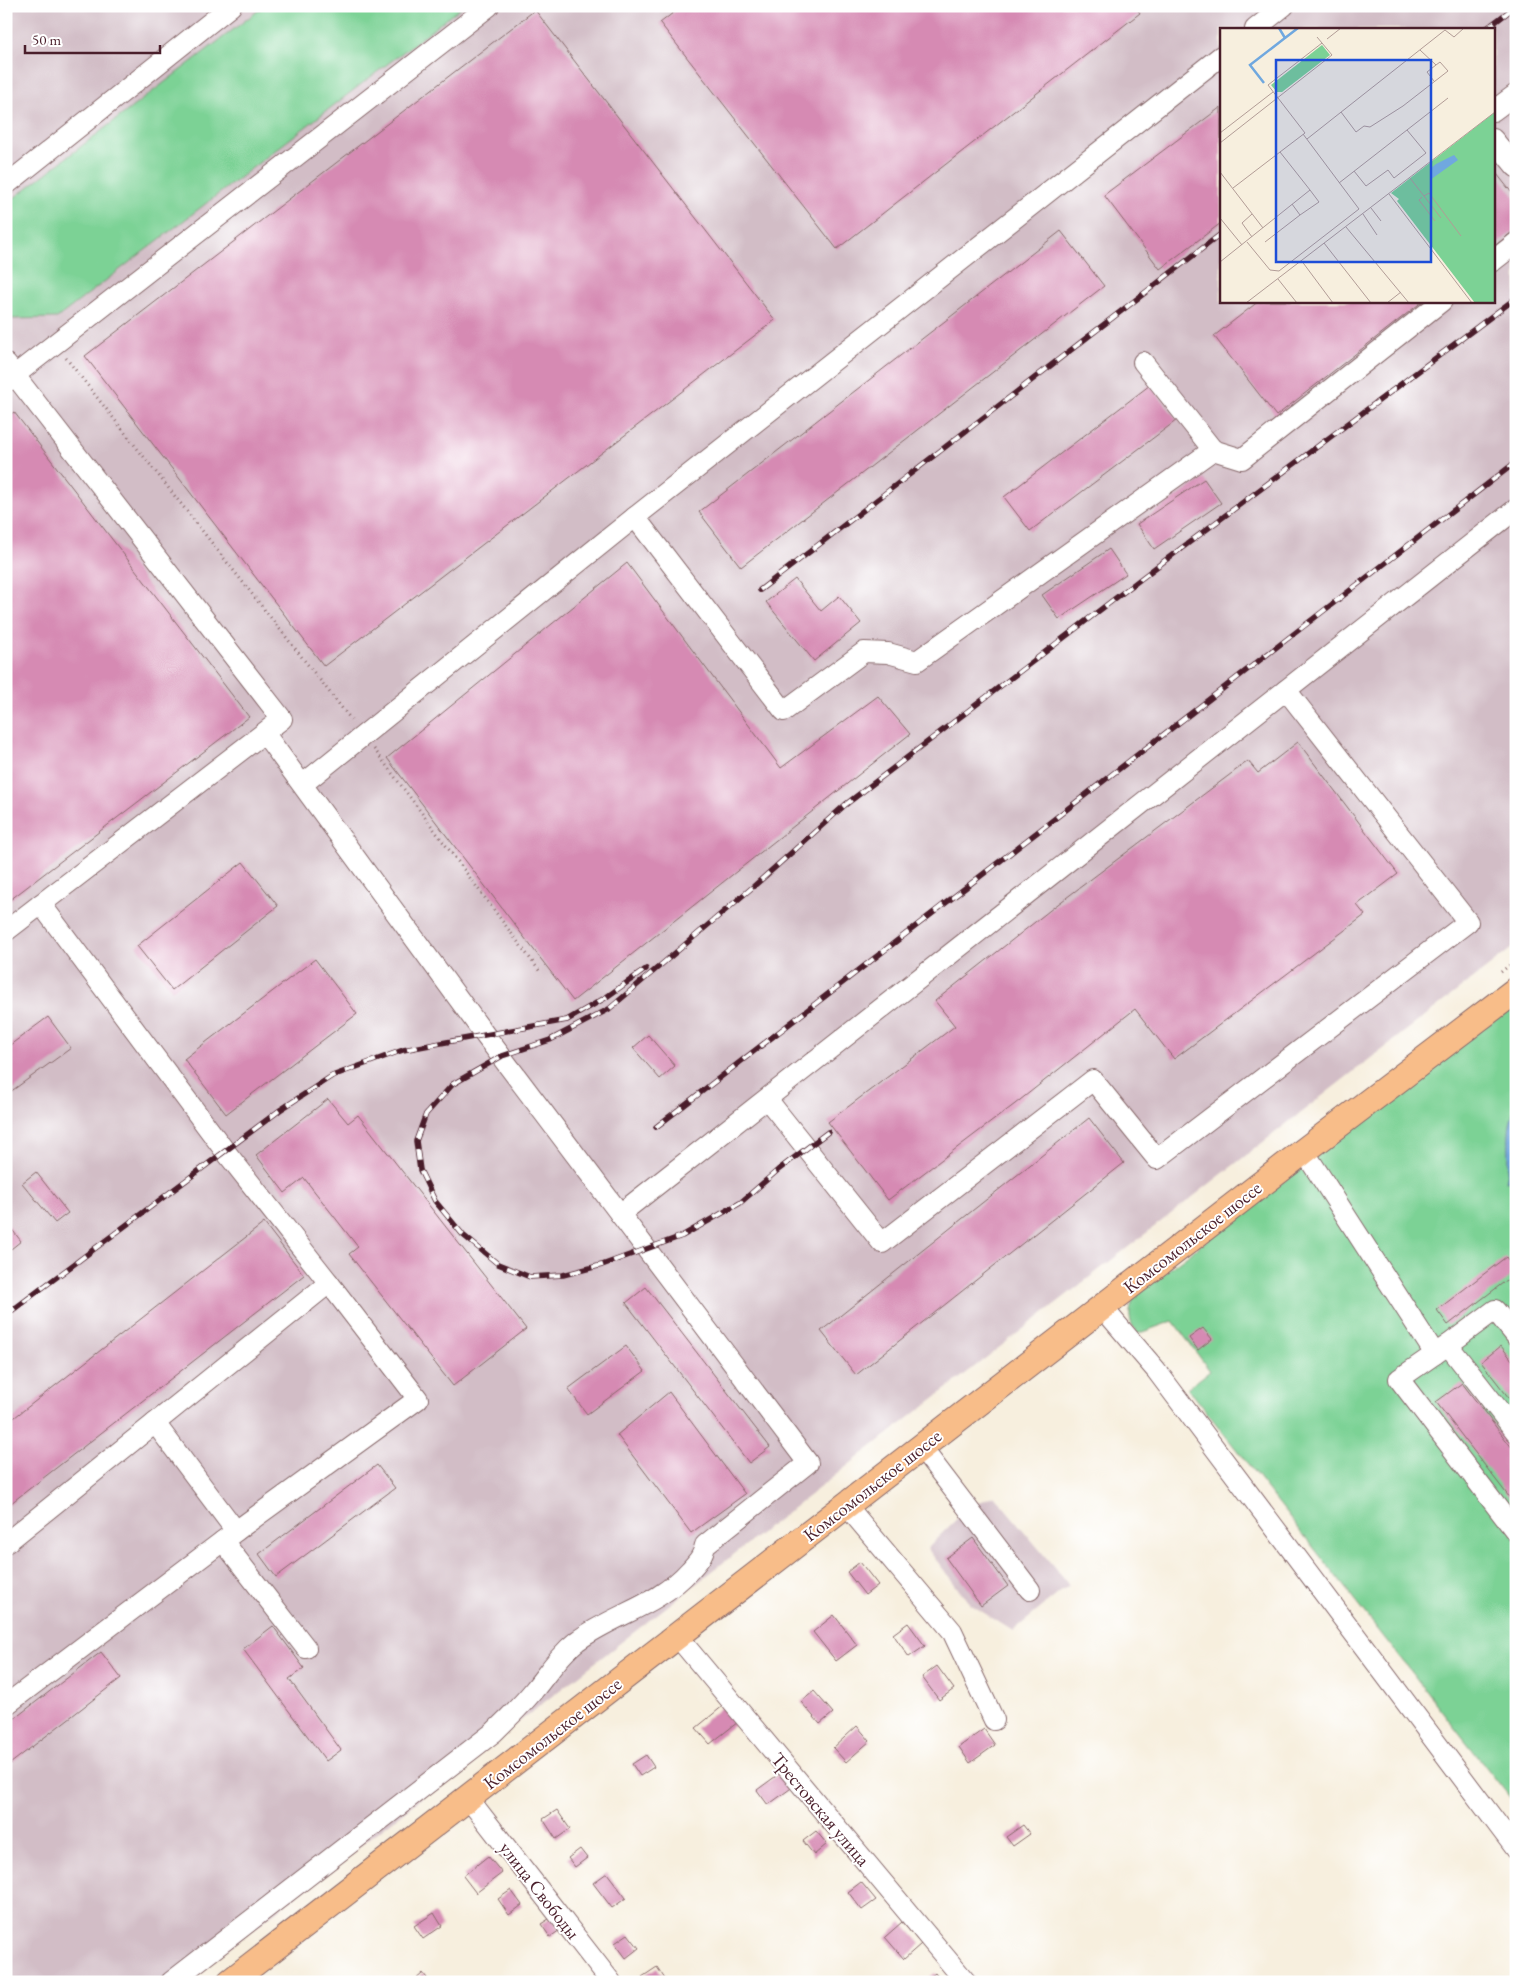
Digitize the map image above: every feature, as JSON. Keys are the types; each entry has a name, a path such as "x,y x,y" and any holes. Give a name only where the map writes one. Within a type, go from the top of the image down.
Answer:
{"main road":[{"name":"Комсомольское шоссе","path":"241,1978 676,1636 1304,1151 1516,990"}],"street":[{"path":"6,185 231,6"},
{"path":"6,931 265,734 282,719 9,374 55,344 489,6"},
{"path":"1256,28 1284,6"},
{"path":"303,784 635,517 1220,57"},
{"path":"1494,110 1516,94"},
{"path":"1494,140 1516,167"},
{"path":"1494,260 1516,243"},
{"path":"1143,362 1212,450 1242,459 1441,302"},
{"path":"635,517 784,711 864,652 888,653 917,662 1212,450"},
{"path":"620,1214 1516,509"},
{"path":"767,1098 882,1243 1093,1080 1157,1159 1468,922 1286,690"},
{"path":"171,1982 494,1732 534,1691 554,1663 576,1642 594,1629 655,1600 676,1584 703,1555 705,1545 808,1464 485,1035 265,734"},
{"path":"6,1705 229,1536 418,1399 225,1151 42,904"},
{"path":"1304,1151 1441,1349 1516,1432"},
{"path":"6,1543 329,1283"},
{"path":"1102,1307 1156,1370 1516,1849"},
{"path":"1516,1336 1495,1310 1399,1379 1516,1532"},
{"path":"155,1423 229,1536 306,1648"},
{"path":"922,1447 1030,1590"},
{"path":"846,1505 952,1630 994,1720"},
{"name":"Трестовская улица","path":"676,1636 966,1982"},
{"name":"улица Свободы","path":"468,1798 611,1982"}],"path":[{"path":"55,344 364,735 541,973"}],"shaded area":[{"path":"6,6 1516,6 1516,945 185,1982 6,1982"},
{"path":"994,1495 1069,1585 1013,1631 970,1604 927,1548 967,1509"}],"green space":[{"path":"264,6 463,6 57,318 11,319 6,313 6,204"},
{"path":"1516,1003 1516,1805 1188,1388 1210,1371 1173,1321 1137,1334 1130,1316 1134,1296"}],"water":[{"path":"1516,1107 1516,1179 1506,1181 1509,1162 1510,1125"}],"building":[{"path":"682,6 1135,6 1140,13 837,249 660,23"},
{"path":"535,10 775,320 324,666 85,356"},
{"path":"1220,108 1220,224 1160,269 1104,195"},
{"path":"1494,170 1516,198 1516,229 1494,246"},
{"path":"1061,231 1104,286 741,567 699,512"},
{"path":"1258,302 1422,302 1276,416 1214,336"},
{"path":"1150,385 1177,420 1030,531 1004,497"},
{"path":"14,412 249,717 6,903 6,417"},
{"path":"1204,479 1221,503 1154,549 1137,524"},
{"path":"1109,549 1126,574 1059,619 1042,595"},
{"path":"627,563 781,768 878,696 910,734 573,1001 387,758"},
{"path":"795,579 821,611 839,596 861,623 814,661 766,602"},
{"path":"1298,742 1398,874 1357,905 1365,915 1174,1059 1135,1009 1015,1104 888,1200 828,1122 955,1026 935,1001 1054,907 1248,761 1258,773"},
{"path":"243,862 278,906 172,990 137,946"},
{"path":"315,959 357,1014 226,1114 184,1059"},
{"path":"48,1017 71,1048 6,1095 6,1048"},
{"path":"648,1035 675,1066 660,1079 633,1048"},
{"path":"328,1099 348,1123 358,1115 526,1329 453,1386 349,1254 358,1247 304,1178 285,1193 256,1155"},
{"path":"1089,1118 1124,1163 856,1375 821,1331"},
{"path":"36,1172 68,1213 55,1223 22,1183"},
{"path":"6,1222 21,1241 6,1253"},
{"path":"264,1223 304,1275 6,1507 6,1424"},
{"path":"1506,1257 1516,1270 1516,1273 1448,1325 1437,1310"},
{"path":"646,1287 770,1447 749,1463 626,1303"},
{"path":"1203,1328 1212,1339 1198,1350 1189,1338"},
{"path":"626,1346 645,1371 587,1414 568,1389"},
{"path":"1501,1346 1516,1365 1516,1407 1481,1362"},
{"path":"1462,1383 1516,1453 1516,1506 1436,1402"},
{"path":"669,1392 745,1494 691,1533 617,1435"},
{"path":"377,1465 395,1488 276,1577 259,1554"},
{"path":"973,1538 1008,1586 981,1606 946,1558"},
{"path":"860,1562 878,1585 865,1595 847,1572"},
{"path":"834,1615 857,1645 836,1661 813,1632"},
{"path":"908,1623 925,1646 909,1657 893,1634"},
{"path":"273,1626 304,1668 289,1679 341,1750 326,1761 243,1649"},
{"path":"101,1652 121,1678 6,1767 6,1725"},
{"path":"937,1666 954,1689 939,1700 922,1677"},
{"path":"814,1691 833,1713 820,1724 801,1702"},
{"path":"724,1705 738,1722 710,1744 696,1728"},
{"path":"857,1726 870,1741 846,1762 833,1748"},
{"path":"984,1729 995,1745 970,1763 959,1747"},
{"path":"646,1755 654,1767 640,1776 632,1764"},
{"path":"783,1771 794,1786 768,1805 757,1790"},
{"path":"557,1810 570,1829 556,1839 543,1819"},
{"path":"1023,1825 1030,1834 1013,1846 1006,1837"},
{"path":"816,1831 827,1844 814,1855 803,1841"},
{"path":"580,1849 587,1858 575,1867 568,1858"},
{"path":"488,1856 502,1873 476,1893 463,1876"},
{"path":"607,1873 626,1898 612,1908 593,1883"},
{"path":"861,1882 876,1900 862,1910 848,1892"},
{"path":"511,1890 522,1905 509,1915 498,1899"},
{"path":"434,1913 442,1926 423,1939 414,1926"},
{"path":"552,1917 560,1930 550,1937 541,1924"},
{"path":"902,1922 921,1944 904,1959 885,1937"},
{"path":"628,1934 639,1948 626,1958 615,1943"},
{"path":"657,1967 667,1982 644,1982 642,1977"},
{"path":"423,1973 430,1982 413,1982"},
{"path":"935,1973 942,1982 924,1982"}],"railway":[{"path":"1487,28 1516,6"},
{"path":"760,590 1220,235"},
{"path":"828,1132 778,1170 740,1203 682,1236 602,1265 563,1275 530,1277 498,1264 463,1235 435,1201 420,1170 416,1141 426,1114 453,1084 502,1056 550,1040 609,1009 754,886 845,805 1155,568 1516,298"},
{"path":"656,1127 1516,462"},
{"path":"6,1315 280,1110 332,1076 403,1050 567,1020 605,998 646,969"}]}
